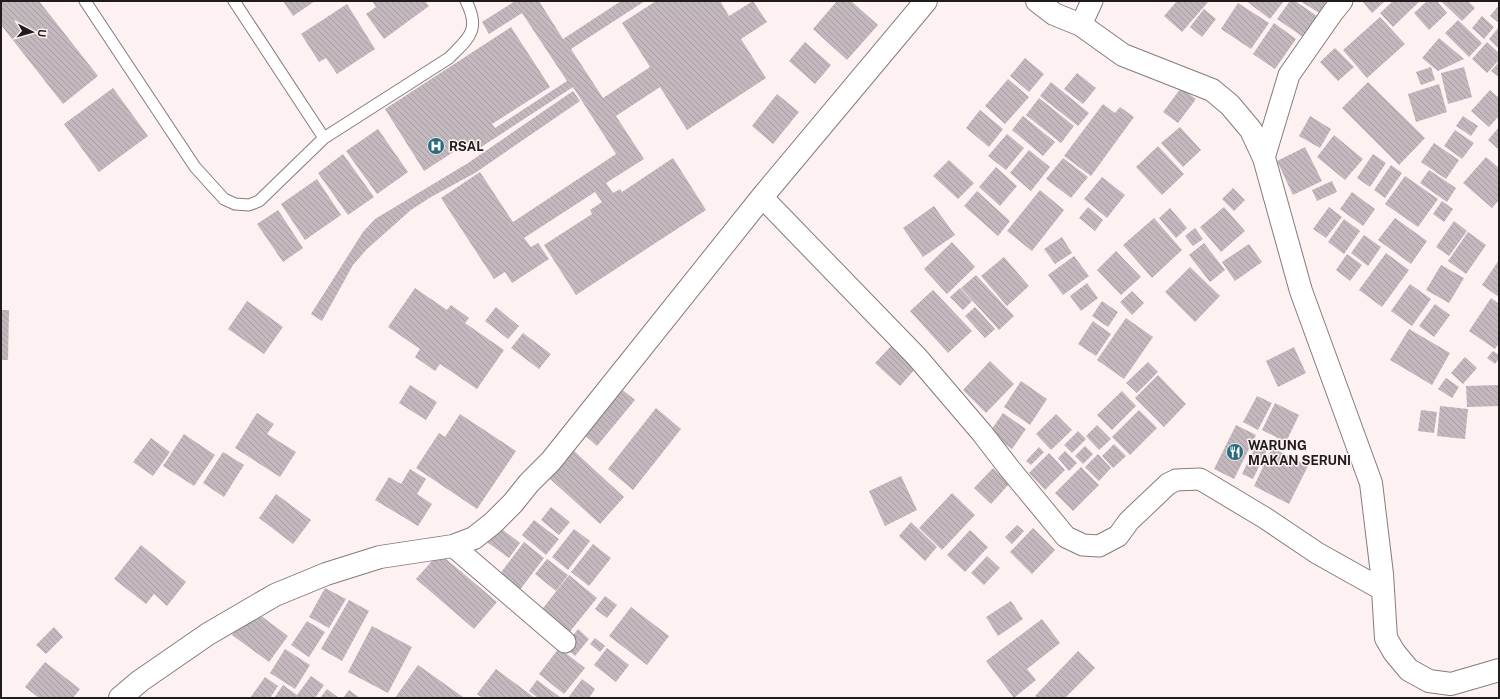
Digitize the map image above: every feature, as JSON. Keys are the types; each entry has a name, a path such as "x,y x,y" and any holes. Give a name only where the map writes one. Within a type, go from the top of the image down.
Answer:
{"street":[{"path":"120,698 140,681 208,634 275,595 326,574 380,557 453,546 474,538 493,523 514,503 529,483 551,461 762,197 926,1"},
{"path":"1037,1 1054,14 1081,26 1123,54 1212,90 1230,106 1251,130 1264,158 1301,291 1371,483 1381,566 1386,638 1394,652 1409,670 1430,681 1451,684 1499,670"},
{"path":"1081,26 1092,1"},
{"path":"1264,158 1289,74 1332,12 1342,1"},
{"path":"762,197 917,357 982,433 1066,537 1083,545 1099,546 1118,536 1129,521 1168,484 1176,480 1200,479 1265,518 1317,553 1382,590"},
{"path":"453,546 564,642"}],"lane":[{"path":"85,1 195,167 224,199 235,204 249,205 259,201 324,138 449,58 463,44 470,34 473,25 473,14 466,1"},
{"path":"234,1 324,138"}],"building":[{"path":"1,1 39,1 98,76 63,104 1,25"},
{"path":"283,1 315,1 293,16"},
{"path":"372,1 425,1 429,6 384,39 366,14 376,7"},
{"name":"RSAL","path":"515,1 539,1 563,39 621,1 645,1 571,49 603,98 650,67 622,23 656,1 720,1 729,16 753,1 767,22 741,39 766,78 687,130 660,87 616,116 644,159 606,183 613,193 620,189 622,192 673,158 706,210 576,295 544,245 592,214 590,210 602,202 595,192 524,238 531,247 538,243 549,259 512,283 505,272 494,279 441,198 480,172 513,222 616,154 573,87 475,151 469,142 424,171 385,109 511,27 550,87 492,124 495,128 567,81 522,13 489,34 482,22"},
{"path":"837,1 851,1 878,25 847,60 813,29"},
{"path":"1177,1 1209,1 1182,32 1164,16"},
{"path":"1246,1 1284,1 1270,19"},
{"path":"1290,1 1295,1 1323,20 1309,41 1277,19"},
{"path":"1300,1 1333,1 1324,16"},
{"path":"1362,1 1385,1 1372,13"},
{"path":"1393,1 1420,1 1393,27 1380,13"},
{"path":"1427,1 1437,1 1447,13 1429,30 1414,13"},
{"path":"1441,1 1468,1 1475,8 1462,21"},
{"path":"1238,3 1269,23 1251,49 1221,29"},
{"path":"347,4 375,49 337,74 326,58 319,62 301,34"},
{"path":"1499,5 1499,23 1490,16"},
{"path":"1204,9 1216,19 1202,37 1190,27"},
{"path":"1482,16 1494,27 1484,39 1472,28"},
{"path":"1380,17 1405,44 1367,78 1343,50"},
{"path":"1458,20 1482,43 1469,57 1445,33"},
{"path":"1274,23 1296,39 1275,69 1253,54"},
{"path":"1499,27 1499,49 1489,39"},
{"path":"1439,38 1464,59 1438,71 1422,58"},
{"path":"805,42 831,65 815,84 789,61"},
{"path":"1487,42 1499,53 1499,60 1487,73 1472,59"},
{"path":"1335,48 1354,67 1338,81 1320,62"},
{"path":"1025,58 1044,74 1029,92 1010,76"},
{"path":"1499,62 1499,77 1491,71"},
{"path":"1431,67 1435,80 1421,85 1416,72"},
{"path":"1464,67 1472,97 1448,104 1441,73"},
{"path":"1077,73 1096,88 1083,104 1064,89"},
{"path":"1008,79 1029,97 1005,124 985,106"},
{"path":"1051,82 1089,113 1078,126 1040,96"},
{"path":"1368,82 1425,138 1399,165 1342,108"},
{"path":"1439,84 1447,112 1416,122 1408,94"},
{"path":"113,88 148,136 99,172 64,124"},
{"path":"1181,88 1196,99 1178,123 1163,112"},
{"path":"1490,90 1499,98 1499,116 1489,127 1471,111"},
{"path":"573,91 580,101 475,173 431,197 411,210 367,249 353,265 322,321 311,314 363,232 375,219 468,163"},
{"path":"777,94 799,112 773,144 752,126"},
{"path":"1039,98 1074,126 1061,143 1026,115"},
{"path":"1103,104 1115,113 1120,107 1134,117 1091,176 1064,156"},
{"path":"980,110 1003,129 989,147 966,128"},
{"path":"1023,116 1055,142 1043,156 1012,130"},
{"path":"1310,116 1331,129 1320,148 1299,136"},
{"path":"1463,116 1478,126 1471,136 1456,126"},
{"path":"1180,127 1201,150 1183,167 1161,143"},
{"path":"1499,127 1499,150 1488,140"},
{"path":"378,129 408,172 377,194 346,151"},
{"path":"1455,130 1474,143 1462,159 1444,146"},
{"path":"1007,134 1024,148 1006,170 988,156"},
{"path":"1334,135 1363,159 1345,180 1317,157"},
{"path":"1434,143 1459,160 1446,179 1421,162"},
{"path":"1158,146 1184,174 1162,195 1136,167"},
{"path":"1305,147 1322,181 1293,195 1277,161"},
{"path":"1029,150 1050,167 1031,191 1010,173"},
{"path":"343,154 374,197 348,215 318,173"},
{"path":"1373,154 1386,163 1370,187 1357,178"},
{"path":"1486,157 1499,168 1499,200 1492,208 1463,183"},
{"path":"1063,158 1088,177 1071,198 1046,179"},
{"path":"949,160 974,183 958,199 933,176"},
{"path":"1391,165 1402,173 1385,198 1374,190"},
{"path":"996,167 1017,186 1000,206 979,187"},
{"path":"1429,170 1456,188 1447,202 1420,183"},
{"path":"1405,176 1438,199 1418,227 1385,204"},
{"path":"1102,177 1125,195 1107,218 1084,199"},
{"path":"317,179 341,215 305,240 281,204"},
{"path":"1332,181 1337,192 1317,201 1312,190"},
{"path":"1233,188 1245,200 1234,211 1222,199"},
{"path":"1040,190 1064,210 1032,251 1007,231"},
{"path":"977,191 1010,221 998,236 964,206"},
{"path":"1352,192 1375,209 1363,226 1340,209"},
{"path":"1442,201 1453,209 1444,222 1433,214"},
{"path":"934,206 955,235 923,257 903,228"},
{"path":"1088,207 1103,220 1095,231 1079,218"},
{"path":"1224,207 1245,231 1221,252 1200,227"},
{"path":"1329,207 1342,217 1326,238 1313,229"},
{"path":"1170,208 1187,228 1176,238 1159,218"},
{"path":"278,210 303,248 283,262 257,224"},
{"path":"1154,218 1182,250 1152,278 1123,245"},
{"path":"1395,218 1427,241 1411,264 1378,240"},
{"path":"1344,219 1360,231 1344,254 1328,242"},
{"path":"1454,221 1467,231 1449,256 1436,247"},
{"path":"1195,228 1203,239 1193,246 1185,236"},
{"path":"1468,232 1486,245 1466,274 1448,261"},
{"path":"1364,235 1381,247 1368,266 1351,253"},
{"path":"1062,237 1072,253 1055,264 1044,249"},
{"path":"952,242 975,267 947,294 924,269"},
{"path":"1204,243 1225,270 1210,282 1189,255"},
{"path":"1249,244 1262,262 1235,281 1222,262"},
{"path":"1116,251 1141,277 1121,295 1097,270"},
{"path":"1386,253 1409,270 1382,307 1359,290"},
{"path":"1347,254 1362,265 1350,281 1336,270"},
{"path":"1074,256 1089,276 1063,295 1048,275"},
{"path":"1004,257 1029,286 1007,306 981,276"},
{"path":"1499,260 1499,297 1482,285"},
{"path":"1441,265 1464,278 1449,303 1426,290"},
{"path":"1190,267 1220,296 1195,322 1165,292"},
{"path":"976,275 1014,316 999,330 961,288"},
{"path":"1087,283 1098,298 1081,311 1070,296"},
{"path":"1410,284 1431,299 1412,326 1391,311"},
{"path":"415,288 447,310 451,305 469,318 465,323 504,350 477,389 440,364 435,371 415,357 420,349 388,327"},
{"path":"960,288 972,301 963,310 950,297"},
{"path":"933,290 972,331 948,353 910,311"},
{"path":"1132,291 1144,303 1132,315 1120,302"},
{"path":"1491,298 1499,304 1499,343 1495,349 1469,331"},
{"path":"247,301 283,327 264,354 228,329"},
{"path":"1102,301 1118,312 1108,327 1092,316"},
{"path":"1435,304 1450,315 1434,337 1419,326"},
{"path":"496,307 519,326 508,339 485,321"},
{"path":"975,307 995,329 985,338 965,316"},
{"path":"1,310 9,310 8,360 1,360"},
{"path":"1126,318 1153,337 1124,379 1097,360"},
{"path":"1093,321 1111,334 1096,356 1078,344"},
{"path":"1409,329 1450,353 1432,385 1390,360"},
{"path":"523,333 551,354 539,369 511,348"},
{"path":"892,345 916,368 900,386 875,363"},
{"path":"1294,347 1306,373 1278,387 1266,361"},
{"path":"1493,351 1499,355 1499,359 1495,364 1487,358"},
{"path":"1465,357 1477,368 1463,384 1451,373"},
{"path":"990,361 1014,384 986,413 963,390"},
{"path":"1148,362 1158,372 1137,393 1126,383"},
{"path":"1158,375 1186,404 1164,427 1135,398"},
{"path":"1446,378 1459,387 1452,398 1438,389"},
{"path":"1021,381 1047,399 1030,425 1004,407"},
{"path":"410,385 437,402 426,420 399,403"},
{"path":"1499,385 1499,406 1467,407 1466,386"},
{"path":"619,387 635,400 597,446 581,432"},
{"path":"1122,391 1136,406 1112,430 1097,415"},
{"path":"1257,396 1272,403 1258,430 1243,422"},
{"path":"1275,403 1299,415 1286,442 1262,430"},
{"path":"1440,406 1468,409 1465,439 1437,436"},
{"path":"656,408 681,429 633,490 608,469"},
{"path":"1139,410 1157,428 1130,455 1112,437"},
{"path":"1421,410 1437,412 1434,433 1418,431"},
{"path":"257,413 274,424 267,434 296,452 280,477 235,448"},
{"path":"1003,413 1026,429 1012,449 989,433"},
{"path":"460,414 516,451 477,509 416,468 439,433 445,437"},
{"path":"1056,414 1072,430 1051,450 1036,434"},
{"path":"1097,425 1111,439 1099,450 1086,436"},
{"name":"WARUNG MAKAN SERUNI","path":"1236,425 1256,435 1234,479 1214,469"},
{"path":"1078,431 1086,439 1072,453 1064,445"},
{"path":"184,434 215,455 194,486 163,466"},
{"path":"151,438 170,452 153,476 133,462"},
{"path":"1258,441 1269,446 1253,479 1242,474"},
{"path":"1114,444 1126,456 1113,468 1102,456"},
{"path":"1085,446 1093,454 1083,464 1075,456"},
{"path":"1039,447 1044,452 1031,465 1026,461"},
{"path":"1272,448 1308,466 1289,504 1254,486"},
{"path":"573,450 624,497 600,524 549,478"},
{"path":"1065,451 1077,463 1069,471 1058,458"},
{"path":"223,452 244,465 224,497 203,483"},
{"path":"1049,453 1065,470 1045,490 1029,473"},
{"path":"1098,454 1111,468 1099,481 1085,467"},
{"path":"1081,467 1099,485 1073,511 1055,493"},
{"path":"993,468 1009,484 991,504 974,488"},
{"path":"410,469 426,479 417,494 432,504 418,526 375,500 389,477 401,484"},
{"path":"901,476 917,510 885,526 869,491"},
{"path":"952,493 975,515 942,550 919,528"},
{"path":"276,494 311,520 293,544 259,518"},
{"path":"551,507 570,522 559,535 541,520"},
{"path":"534,520 559,539 546,555 522,535"},
{"path":"911,522 937,547 925,561 899,536"},
{"path":"1017,525 1024,531 1012,544 1005,537"},
{"path":"499,527 520,543 509,558 487,542"},
{"path":"1033,528 1055,550 1032,574 1010,552"},
{"path":"574,529 590,541 568,570 552,557"},
{"path":"970,530 988,547 965,572 947,555"},
{"path":"524,542 544,558 516,595 496,579"},
{"path":"593,544 611,558 589,586 571,572"},
{"path":"141,545 186,582 167,606 154,594 146,604 114,579"},
{"path":"439,553 497,602 474,629 416,579"},
{"path":"987,556 1000,568 984,585 971,573"},
{"path":"547,559 568,575 556,591 535,574"},
{"path":"569,575 597,598 568,634 540,612"},
{"path":"325,588 346,599 329,628 309,617"},
{"path":"605,596 617,605 607,618 595,609"},
{"path":"349,600 369,611 342,661 321,649"},
{"path":"1011,601 1023,619 998,636 986,617"},
{"path":"631,607 669,636 647,665 609,636"},
{"path":"252,609 288,636 269,662 232,635"},
{"path":"1042,619 1060,643 1027,669 1036,680 1014,698 986,661"},
{"path":"307,621 325,632 309,657 291,645"},
{"path":"372,626 412,647 388,693 348,672"},
{"path":"54,627 63,637 46,654 36,645"},
{"path":"578,629 589,639 575,656 564,647"},
{"path":"595,638 605,646 600,652 590,644"},
{"path":"559,648 585,668 564,694 539,674"},
{"path":"607,648 629,665 616,682 594,665"},
{"path":"285,649 310,665 295,689 270,673"},
{"path":"1078,651 1095,668 1065,698 1037,698 1035,696"},
{"path":"45,662 80,689 73,698 39,698 25,687"},
{"path":"418,665 463,697 395,698"},
{"path":"496,669 535,698 483,698 477,694"},
{"path":"311,676 324,685 315,698 274,698 283,685 297,695"},
{"path":"265,677 278,686 270,698 250,698"},
{"path":"582,679 595,689 589,698 568,698"},
{"path":"537,680 561,698 538,698 529,691"},
{"path":"327,689 339,698 320,698"},
{"path":"349,690 360,698 343,698"}],"place":[{"name":"RSAL","path":"436,146"},
{"name":"WARUNG MAKAN SERUNI","path":"1235,452"}]}
